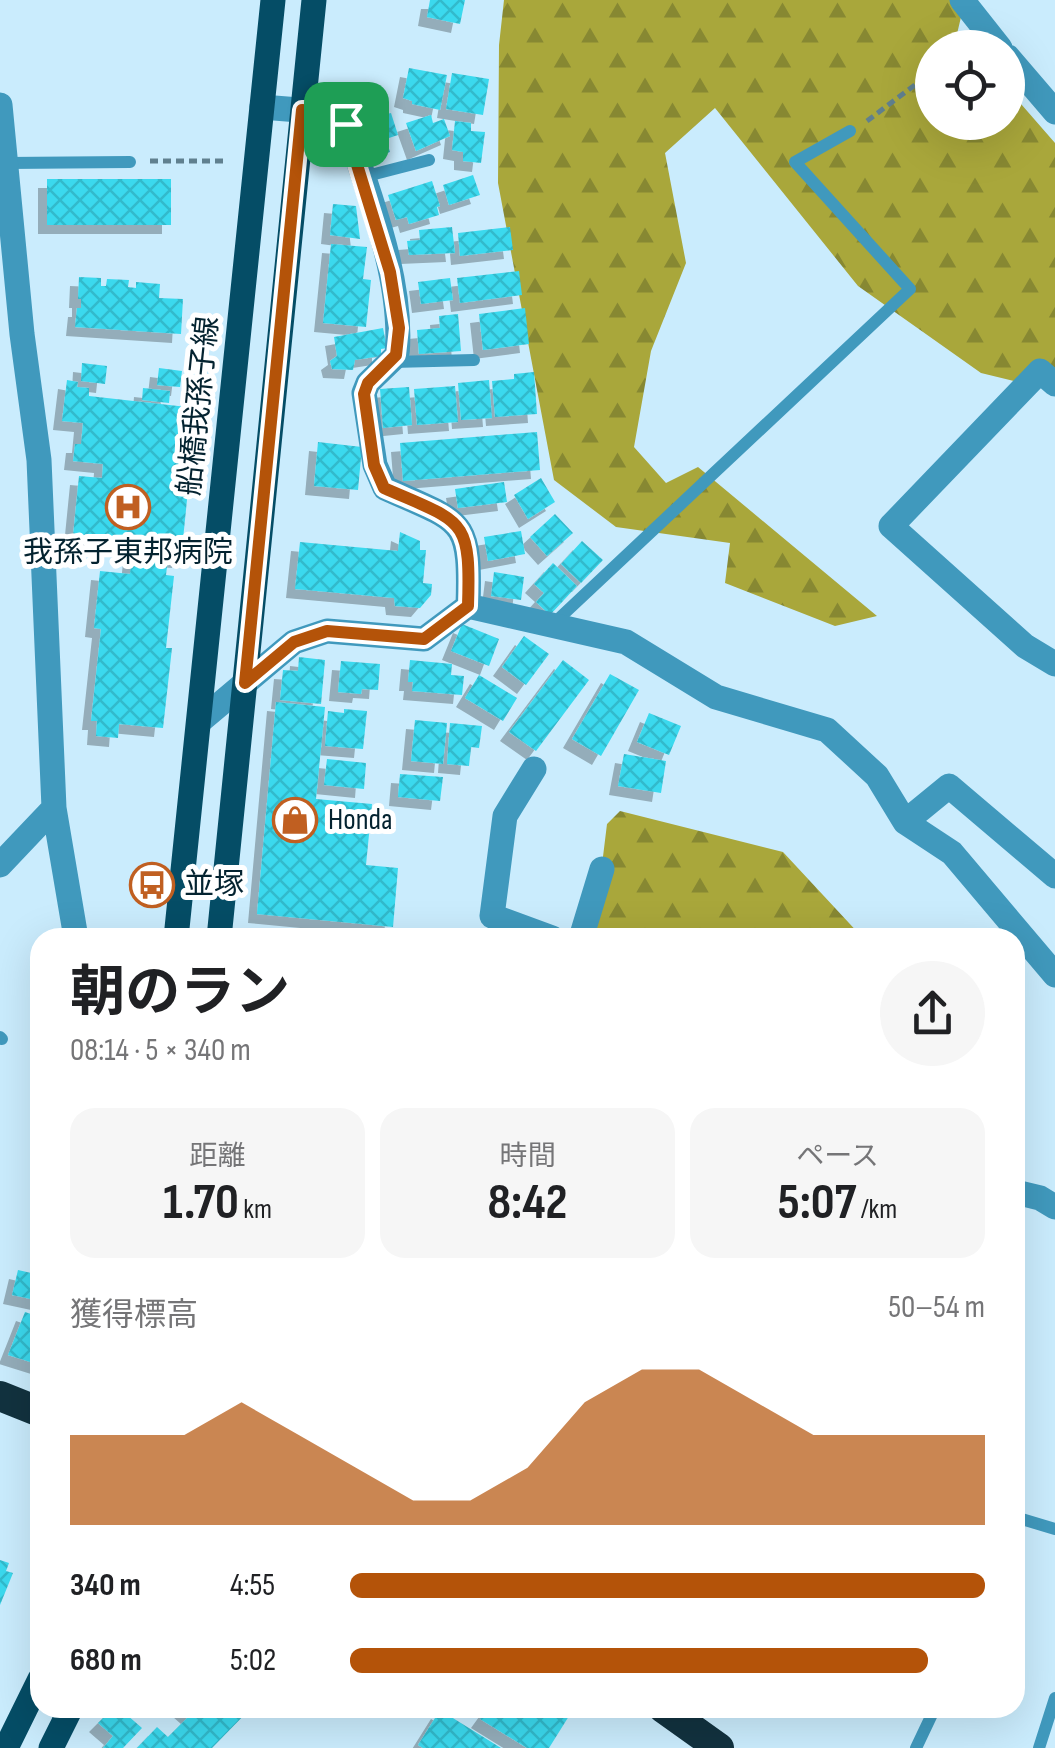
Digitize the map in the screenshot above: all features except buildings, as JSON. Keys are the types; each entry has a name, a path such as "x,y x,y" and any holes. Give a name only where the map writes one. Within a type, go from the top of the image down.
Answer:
{"highway":[{"path":"0,1396 30,1408"},
{"path":"677,1718 719,1748"}],"main road":[{"name":"船橋我孫子線","path":"177,928 273,0"},
{"path":"220,928 314,0"},
{"path":"6,1748 30,1700"},
{"path":"53,1744 66,1718"}],"street":[{"path":"962,0 986,30"},
{"path":"1025,77 1055,112"},
{"path":"0,105 6,162 7,239 39,460 54,808 74,928"},
{"path":"262,107 342,116 390,272 399,328 396,355 368,383 364,394 374,465 384,488 442,514 461,529 468,546 468,606"},
{"path":"1055,384 1040,370 891,526 1025,646 1055,664"},
{"path":"200,720 294,642 327,631 424,639 468,606 626,642 716,697 826,730 877,776 905,822 952,853 1015,928"},
{"path":"525,928 492,916 506,816 534,769"},
{"path":"905,822 949,786 1055,876"},
{"path":"0,865 54,808"},
{"path":"584,928 602,868"},
{"path":"1025,939 1055,975"},
{"path":"1025,1194 1055,1207"}],"lane":[{"path":"552,625 910,288 795,162 850,131"},
{"path":"363,177 429,160"},
{"path":"6,162 130,162"},
{"path":"390,362 474,360"},
{"path":"1025,1520 1055,1529"},
{"path":"1039,1748 1055,1698"},
{"path":"916,1748 930,1718"}],"path":[{"path":"850,131 915,86"},
{"path":"130,162 227,160"}],"green space":[{"path":"504,0 965,0 958,30 915,30 915,140 1025,140 1025,109 1055,143 1055,391 981,373 858,286 715,108 665,153 686,263 651,351 634,447 666,483 698,467 877,616 835,626 725,583 730,543 616,527 554,480 498,183 499,45"},
{"path":"620,811 783,852 854,928 594,928 607,824"}],"place":[{"name":"我孫子東邦病院","path":"128,507"},
{"name":"Honda","path":"295,820"},
{"name":"並塚","path":"152,885"}],"route":[{"path":"302,110 336,113 346,124 390,272 399,328 396,355 368,383 364,394 374,465 384,488 442,514 461,529 468,546 468,606 424,639 327,631 294,642 245,683 302,110"}]}
